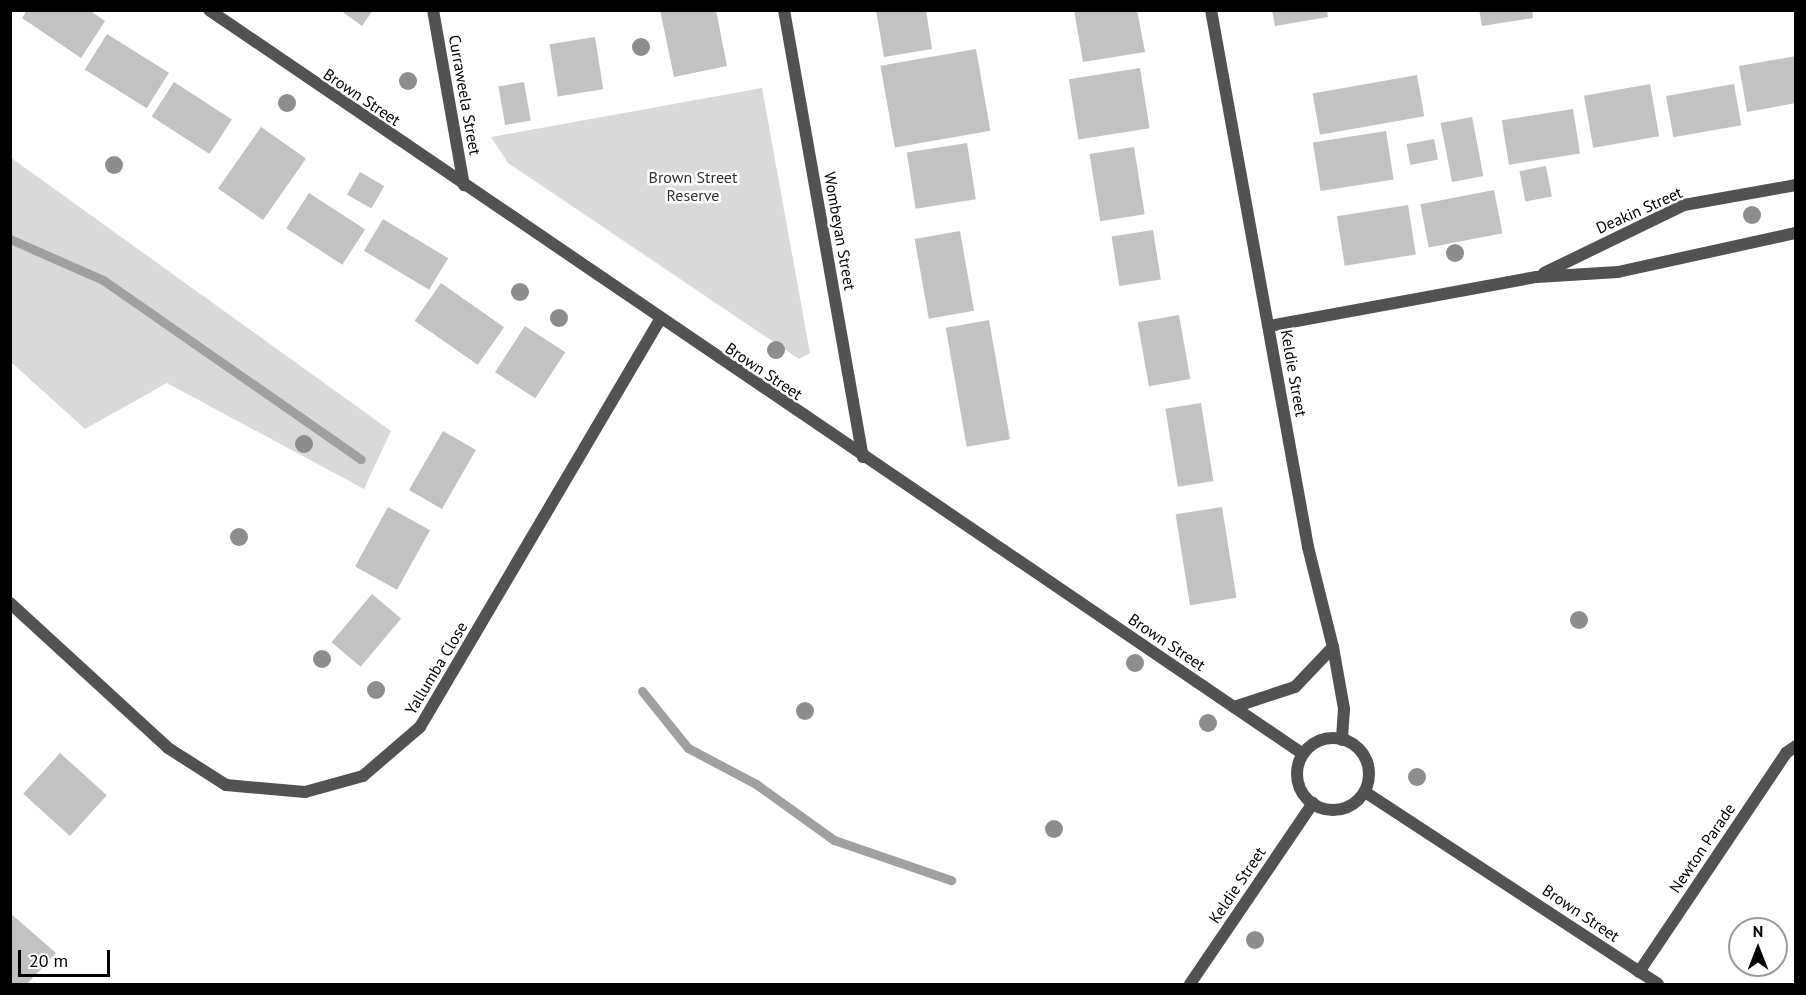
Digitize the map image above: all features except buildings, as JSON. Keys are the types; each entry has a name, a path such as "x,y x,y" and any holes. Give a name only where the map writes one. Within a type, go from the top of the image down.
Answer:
{"street":[{"name":"Brown Street","path":"209,10 660,321 1304,754"},
{"name":"Curraweela Street","path":"433,10 464,185"},
{"name":"Wombeyan Street","path":"784,10 863,457"},
{"name":"Keldie Street","path":"1211,10 1308,547 1333,647 1344,709 1342,740"},
{"name":"Deakin Street","path":"1537,277 1684,205 1796,185"},
{"name":"Deakin Street","path":"1269,326 1537,277 1617,272 1796,233"},
{"name":"Yallumba Close","path":"10,603 168,748 226,785 305,792 363,776 420,727 660,321"},
{"path":"1234,707 1295,687 1333,647"},
{"path":"1323,739 1342,740 1365,758 1365,792 1337,810 1313,804 1297,777 1304,754 1323,739"},
{"name":"Newton Parade","path":"1639,972 1786,753 1796,747"},
{"name":"Brown Street","path":"1365,792 1658,984"},
{"name":"Keldie Street","path":"1190,984 1313,804"}],"green space":[{"name":"Brown Street Reserve","path":"762,88 810,353 799,359 508,163 491,137"},
{"path":"10,157 391,431 364,489 167,383 85,429 11,362"}],"waterway":[{"path":"10,239 103,280 361,459"},
{"path":"642,691 688,748 756,784 834,840 951,880"}]}
